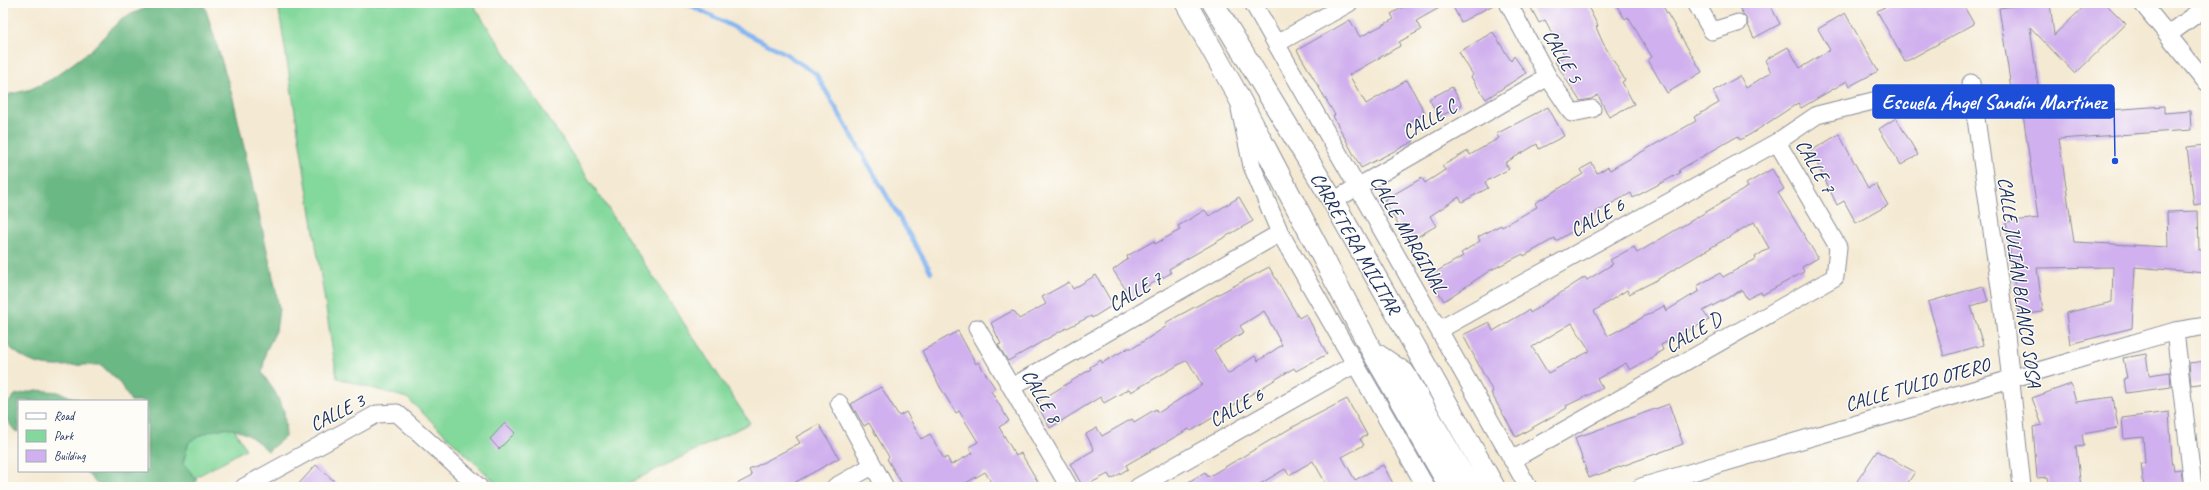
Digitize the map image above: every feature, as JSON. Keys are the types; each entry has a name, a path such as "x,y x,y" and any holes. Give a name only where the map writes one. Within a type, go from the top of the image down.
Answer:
{"main road":[{"name":"CARRETERA MILITAR","path":"1186,3 1237,94 1372,351 1450,487"},
{"name":"CARRETERA MILITAR","path":"1213,3 1332,201 1494,487"},
{"path":"1372,351 1404,373 1470,487"}],"street":[{"name":"CALLE MARGINAL","path":"1253,3 1528,487"},
{"path":"1276,44 1349,3"},
{"name":"CALLE 5","path":"1508,3 1548,77 1572,113 1592,109"},
{"path":"1696,3 1712,31 1738,23"},
{"path":"2142,3 2206,82"},
{"path":"2168,35 2206,7"},
{"name":"CALLE C","path":"1332,201 1548,77"},
{"name":"CALLE JULIÁN BLANCO SOSA","path":"1971,83 2011,380 2022,487"},
{"path":"1237,94 1252,166 1280,233 1426,487"},
{"name":"CALLE 6","path":"1439,330 1777,142 1817,115 1889,97"},
{"name":"CALLE 7","path":"1777,142 1818,212"},
{"name":"CALLE D","path":"1512,460 1835,277 1838,246 1818,212"},
{"name":"CALLE 7","path":"1012,387 1280,233"},
{"name":"CALLE TULIO OTERO","path":"1641,487 2175,331 2206,326"},
{"name":"CALLE 8","path":"977,328 1069,487"},
{"path":"2175,331 2193,487"},
{"name":"CALLE 6","path":"1138,487 1355,364"},
{"path":"839,403 872,466 885,487"},
{"name":"CALLE 3","path":"244,487 378,414 397,413 479,487"},
{"path":"835,487 872,466"}],"green space":[{"path":"158,3 199,3 205,7 233,98 279,309 276,331 266,351 262,373 275,392 284,411 286,436 268,451 258,442 240,431 222,429 201,435 189,442 183,463 197,480 193,487 109,487 97,484 86,472 148,472 148,400 130,400 119,382 101,365 49,366 38,364 27,360 3,341 3,96 31,89 52,79 91,50 122,18"},
{"path":"472,3 750,423 621,487 500,487 407,398 337,378 278,4"},
{"path":"36,390 58,392 80,400 18,400 18,432 15,431 3,415 3,409 15,395"},
{"path":"226,415 246,449 189,481 170,447"}],"building":[{"path":"1410,3 1448,3 1416,21 1421,30 1399,42 1400,46 1349,75 1366,104 1407,80 1425,113 1405,125 1414,141 1361,168 1333,116 1335,115 1297,50 1350,20 1360,37 1394,19 1391,14"},
{"path":"1451,3 1497,3 1461,22"},
{"path":"1540,3 1586,3 1598,26 1596,27 1603,43 1625,80 1622,82 1634,104 1609,117 1598,95 1591,99 1580,101 1555,62 1565,56 1545,20 1539,23 1531,8"},
{"path":"1615,3 1661,3 1702,72 1667,93 1648,60 1652,57 1628,17 1625,19"},
{"path":"1736,3 1769,3 1780,24 1754,38 1747,20"},
{"path":"1892,3 1962,3 1974,24 1905,62 1877,11"},
{"path":"2037,3 2050,3 2054,35 2088,3 2105,3 2126,24 2075,74 2030,27 2041,107 2054,105 2056,114 2164,106 2164,113 2190,111 2191,130 2059,139 2074,242 2168,247 2167,212 2198,211 2199,250 2206,250 2206,273 2135,267 2132,328 2070,344 2066,313 2112,302 2113,267 2037,268 2043,312 2019,315 2006,222 2038,218 2022,107 2014,108 1999,8"},
{"path":"1845,13 1878,71 1850,86 1847,81 1801,108 1798,103 1751,134 1740,140 1738,136 1679,170 1680,173 1633,198 1631,193 1596,212 1597,214 1571,228 1573,231 1556,241 1555,238 1524,256 1523,254 1489,271 1444,301 1429,276 1463,256 1461,253 1480,241 1478,237 1501,225 1502,227 1537,207 1535,203 1583,174 1581,169 1592,163 1597,173 1608,167 1610,170 1696,121 1694,117 1719,103 1713,91 1740,76 1746,88 1771,72 1765,60 1788,47 1800,68 1830,50 1818,29"},
{"path":"1493,32 1511,61 1514,56 1526,73 1486,99 1471,77 1473,75 1459,52"},
{"path":"1452,87 1462,105 1439,117 1429,99"},
{"path":"1548,107 1564,136 1539,149 1537,144 1505,163 1509,169 1485,182 1488,188 1462,202 1459,197 1430,216 1436,226 1408,242 1384,200 1422,178 1425,183 1445,170 1442,166 1468,151 1470,155 1499,138 1496,134"},
{"path":"1896,118 1918,155 1901,165 1879,129"},
{"path":"1839,134 1868,188 1876,184 1888,205 1856,223 1844,201 1837,205 1811,151"},
{"path":"2206,145 2206,203 2194,205 2187,147"},
{"path":"1772,169 1784,189 1778,193 1818,258 1802,267 1804,272 1762,295 1761,292 1747,299 1742,290 1703,311 1709,320 1661,345 1663,350 1656,354 1657,355 1630,370 1626,363 1597,379 1603,388 1566,406 1567,408 1516,437 1491,393 1493,392 1463,335 1489,322 1493,331 1529,310 1530,313 1585,277 1587,280 1613,264 1610,260 1634,247 1637,253 1748,187 1746,184","holes":["1754,222 1769,248 1755,257 1756,259 1723,277 1720,273 1697,286 1699,291 1666,311 1664,306 1608,336 1594,311 1627,290 1629,294 1653,282","1572,323 1590,351 1548,373 1532,347"]},
{"path":"1239,197 1253,221 1169,269 1171,273 1142,289 1144,291 1132,299 1113,270 1128,259 1127,256 1154,241 1155,244 1180,230 1178,226 1205,210 1209,216"},
{"path":"1269,267 1299,318 1306,314 1327,354 1296,371 1294,368 1191,431 1189,429 1126,465 1128,469 1111,479 1108,474 1083,487 1070,464 1094,450 1086,434 1097,428 1102,436 1132,419 1134,422 1156,409 1158,413 1202,385 1187,360 1131,392 1129,389 1104,403 1100,397 1050,428 1036,403 1091,369 1090,367 1101,360 1102,363 1128,348 1133,348 1167,326 1165,323","holes":["1264,311 1282,345 1258,361 1255,356 1228,374 1214,350 1244,332 1240,326"]},
{"path":"1096,275 1113,305 1092,318 1091,316 1061,331 1008,361 998,345 1001,344 991,323 1012,311 1015,312 1019,319 1046,304 1042,297 1069,282 1073,289"},
{"path":"1983,286 1988,301 1971,306 1983,345 1944,356 1928,302"},
{"path":"958,331 976,364 978,362 995,388 991,391 1009,421 999,427 1016,456 1021,453 1041,487 994,487 985,472 959,487 904,487 887,459 889,457 869,423 864,426 851,404 881,387 899,416 906,412 921,439 930,434 944,459 947,457 951,465 973,453 969,447 978,442 959,411 956,413 940,387 922,351"},
{"path":"2146,354 2149,375 2170,372 2171,387 2126,393 2124,378 2127,378 2123,358"},
{"path":"2206,361 2206,383 2191,385 2189,363"},
{"path":"2071,384 2076,402 2113,397 2118,428 2082,434 2084,446 2076,447 2081,487 2050,487 2048,477 2037,478 2033,427 2042,425 2032,398"},
{"path":"1347,399 1367,435 1360,439 1364,445 1342,457 1355,480 1383,465 1395,487 1328,487 1313,461 1289,475 1285,469 1255,487 1180,487 1205,472 1208,477 1291,428"},
{"path":"1669,404 1683,444 1589,478 1575,438"},
{"path":"2169,412 2172,460 2174,470 2181,469 2183,486 2144,487 2141,463 2145,463 2143,437 2124,439 2122,418"},
{"path":"505,423 515,433 499,449 490,439"},
{"path":"819,424 839,458 787,487 731,487 752,476 749,470 800,443 796,437"},
{"path":"1877,451 1915,472 1905,487 1853,487"},
{"path":"316,465 341,487 296,487"}],"waterway":[{"path":"686,3 783,52 816,74 931,272"}],"place":[{"name":"Escuela Ángel Sandín Martínez","path":"2115,161"}]}
